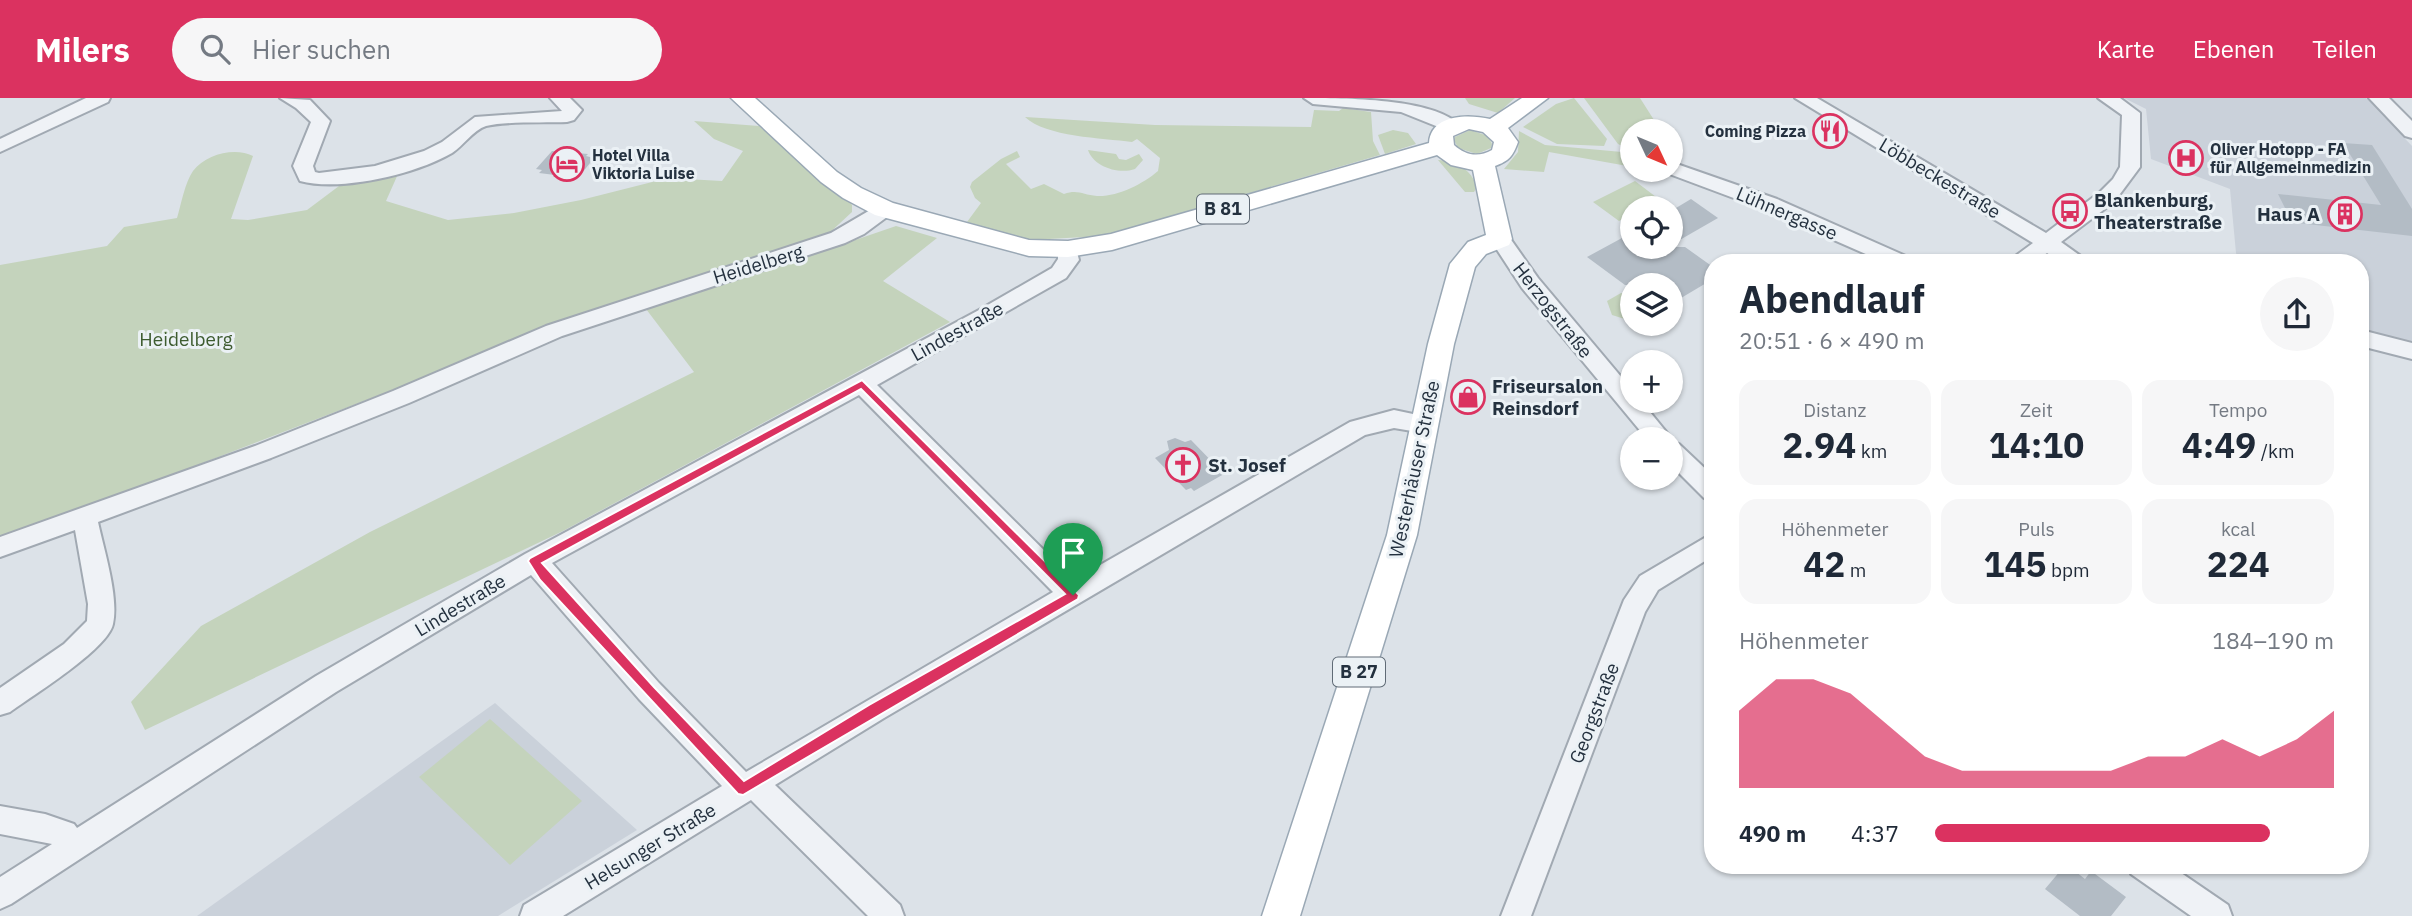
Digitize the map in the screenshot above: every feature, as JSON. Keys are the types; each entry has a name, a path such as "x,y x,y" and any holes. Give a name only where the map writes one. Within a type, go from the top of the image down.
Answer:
{"main road":[{"name":"B 81","path":"742,98 828,177 852,194 884,209 1005,243 1047,250 1122,240 1386,161 1447,137"},
{"path":"1493,128 1537,98"},
{"path":"1474,123 1493,128 1503,136 1505,149 1499,157 1482,162 1459,160 1447,137 1474,123"},
{"name":"Herzogstraße","path":"1482,162 1489,185 1493,222 1500,239"},
{"name":"Westerhäuser Straße","path":"1281,916 1402,535 1441,344 1463,264 1477,248 1500,239"}],"street":[{"path":"0,146 101,98"},
{"path":"289,98 303,104 321,121 303,166 307,177 324,180 354,178 434,154 451,145 474,124 482,121 567,116 573,110 559,98"},
{"path":"1313,98 1412,109 1429,114 1447,137"},
{"name":"Löbbeckestraße","path":"1804,98 2028,230 2062,254"},
{"path":"2031,254 2107,197 2130,167 2131,113 2107,98"},
{"path":"2378,98 2412,132"},
{"name":"Lühnergasse","path":"1684,173 1770,204 1883,254"},
{"name":"Heidelberg","path":"0,547 388,402 554,331 838,238 857,229 884,209"},
{"name":"Herzogstraße","path":"1500,239 1537,292 1650,427"},
{"name":"Lindestraße","path":"0,894 326,684 534,561 862,384 1059,273 1069,260 1068,249"},
{"path":"2369,340 2412,351"},
{"path":"862,384 1073,595"},
{"name":"Helsunger Straße","path":"535,916 874,709 1359,428 1394,419 1424,424"},
{"path":"1683,461 1704,480"},
{"path":"0,702 73,652 100,625 101,604 85,517"},
{"name":"Georgstraße","path":"1516,916 1633,608 1649,583 1704,549"},
{"path":"534,561 649,691 889,916"},
{"path":"0,820 64,834 71,846"},
{"path":"2155,874 2204,913"}],"shaded area":[{"path":"2124,98 2366,98 2412,146 2412,343 2369,331 2369,254 2236,254 2230,189 2151,159 2146,109"},
{"path":"495,703 637,830 498,916 197,916"}],"green space":[{"path":"1465,98 1515,98 1498,113 1469,104"},
{"path":"1574,98 1607,139 1604,146 1557,144 1523,127 1556,104"},
{"path":"1584,98 1640,98 1653,119 1620,119 1620,145"},
{"path":"1343,108 1371,112 1373,141 1380,155 1102,236 1031,240 967,222 981,203 975,198 970,187 972,182 1001,159 1017,151 1020,157 1006,164 1031,189 1044,184 1064,194 1073,192 1105,196 1137,185 1158,171 1160,158 1137,139 1132,142 1060,133 1034,124 1025,117 1155,125 1311,127 1314,110 1339,111"},
{"name":"Heidelberg","path":"694,121 759,126 832,189 847,198 852,205 852,212 825,237 832,248 896,226 937,238 883,281 950,322 563,531 145,730 131,702 201,626 370,532 694,372 646,309 639,295 0,541 0,265 107,246 124,227 177,218 185,187 193,171 205,160 230,152 253,156 231,219 248,220 307,210 339,186 398,174 386,201 448,220 514,213 581,200 668,178 722,181 743,151 714,139"},
{"path":"1393,130 1408,133 1416,144 1385,154 1378,135"},
{"path":"1470,130 1488,136 1491,148 1477,154 1458,148 1455,137"},
{"path":"1519,131 1545,145 1620,152 1620,165 1549,152 1544,172 1504,169 1518,152"},
{"path":"1088,150 1116,154 1119,159 1126,160 1139,154 1143,160 1135,169 1114,170 1095,161"},
{"path":"1438,160 1457,164 1467,171 1477,187 1474,192 1465,192"},
{"path":"1633,182 1655,196 1620,196 1619,221 1593,202"},
{"path":"1620,294 1620,318 1612,315 1607,301"},
{"path":"490,719 582,801 510,865 419,777"}],"building":[{"name":"Haus A","path":"2343,143 2372,145 2412,209 2412,236 2298,223 2295,218 2290,218 2278,194 2381,205"},
{"name":"Hotel Villa Viktoria Luise","path":"552,151 588,154 586,156 594,158 578,178 553,177 555,175 539,173 542,170 536,169"},
{"path":"1691,199 1718,218 1683,238 1683,204"},
{"path":"1620,239 1620,259 1683,259 1685,247 1704,261 1704,284 1683,297 1683,273 1620,273 1620,281 1587,257"},
{"name":"St. Josef","path":"1175,438 1185,442 1191,440 1224,474 1194,491 1191,488 1186,490 1155,458 1169,450 1167,441"},
{"path":"2058,874 2079,874 2085,879 2089,874 2095,874 2126,897 2111,916 2080,916 2045,889"}],"place":[{"name":"Coming Pizza","path":"1830,131"},
{"name":"Oliver Hotopp - FA für Allgemeinmedizin","path":"2186,158"},
{"name":"Hotel Villa Viktoria Luise","path":"567,164"},
{"name":"Blankenburg, Theaterstraße","path":"2070,211"},
{"name":"Haus A","path":"2345,214"},
{"name":"Friseursalon Reinsdorf","path":"1468,397"},
{"name":"St. Josef","path":"1183,465"}],"route":[{"path":"862,384 881,400 1073,595 874,709 743,789 649,691 534,561 862,384"}]}
